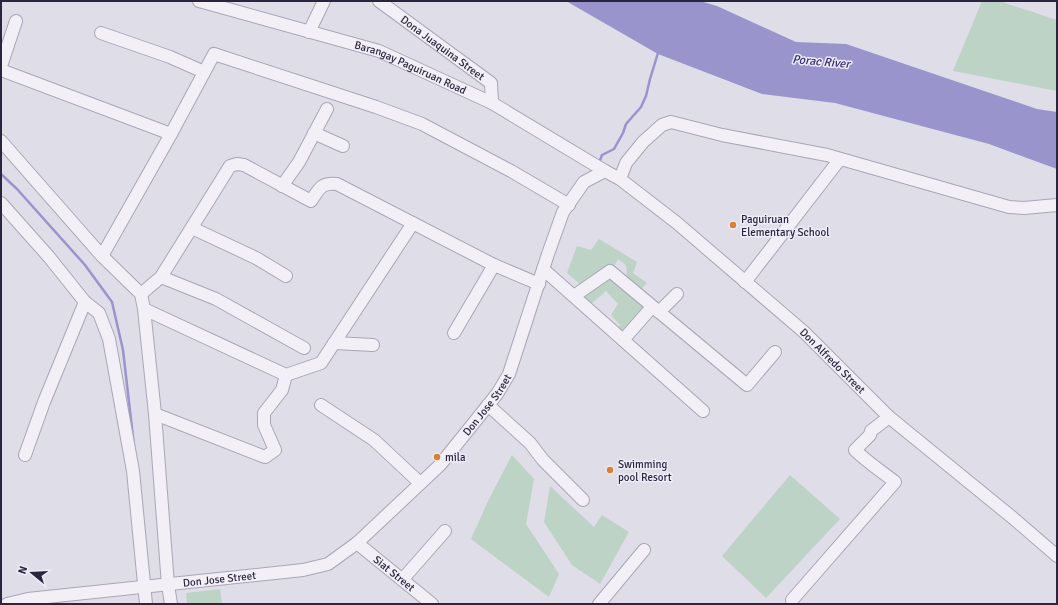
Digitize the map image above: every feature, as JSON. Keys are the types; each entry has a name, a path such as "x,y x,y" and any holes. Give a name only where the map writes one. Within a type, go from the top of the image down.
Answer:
{"street":[{"name":"Barangay Paguiruan Road","path":"200,1 379,52 492,103 605,171"},
{"path":"309,32 324,1"},
{"name":"Dona Juaquina Street","path":"379,1 491,84 492,103"},
{"path":"1,66 16,21"},
{"path":"101,33 170,57 204,72"},
{"path":"102,256 214,54 376,107 422,124 511,171 569,205"},
{"path":"1,70 171,134"},
{"path":"282,186 299,162 327,109"},
{"path":"620,178 626,163 643,142 662,125 671,122 722,136 840,159 1009,207 1024,208 1057,205"},
{"path":"314,133 343,146"},
{"path":"1,141 102,256 141,294 144,309 155,414 166,586 171,604"},
{"path":"745,282 840,159"},
{"path":"141,294 161,277 230,166 237,164 244,166 311,201 324,184 337,184 494,265 539,284"},
{"name":"Don Jose Street","path":"8,604 28,599 166,586 304,570 328,564 356,543 440,464 497,394 509,374 543,269 564,212 584,182 605,171"},
{"name":"Don Alfredo Street","path":"605,171 620,178 677,223 804,332 889,417 1013,518 1057,556"},
{"path":"1,203 49,257 85,302 99,313 109,339 132,471 146,604"},
{"path":"144,309 286,375 321,363 413,223"},
{"path":"192,228 256,258 286,276"},
{"path":"454,332 494,265"},
{"path":"543,269 703,411"},
{"path":"574,296 610,272 747,385 775,352"},
{"path":"161,277 216,299 304,348"},
{"path":"623,340 656,310 677,294"},
{"path":"25,455 44,402 85,302"},
{"path":"334,343 372,345"},
{"path":"155,414 265,457 275,450 264,425 264,413 282,390 286,375"},
{"path":"321,405 374,440 420,483"},
{"path":"488,405 530,443 543,460 583,500"},
{"path":"792,600 895,482 874,465 867,462 855,450 870,435 871,431 889,417"},
{"path":"402,580 445,531"},
{"name":"Siat Street","path":"356,543 432,604"},
{"path":"599,604 644,550"}],"green space":[{"path":"982,1 999,1 1057,20 1057,91 953,71"},
{"path":"599,239 637,262 633,273 647,283 642,288 627,277 626,265 618,259 614,266 590,277 581,285 567,273 577,246 591,250"},
{"path":"611,275 647,308 625,334 619,328 620,325 611,315 618,304 606,291 591,304 581,294"},
{"path":"512,455 534,479 526,524 559,574 549,597 471,539 489,499"},
{"path":"790,475 840,519 766,598 722,556"},
{"path":"550,486 594,527 602,515 629,532 600,584 572,565 544,522"},
{"path":"220,589 222,604 187,604 186,593"}],"water":[{"name":"Porac River","path":"566,1 700,1 717,6 796,42 846,44 1037,109 1057,112 1057,169 989,144 835,103 762,94 658,54"}],"waterway":[{"path":"599,163 602,155 614,149 626,124 641,107 646,96 658,53"},
{"path":"1,174 17,189 85,265 112,302 123,350 134,446"}],"place":[{"name":"Paguiruan Elementary School","path":"733,225"},
{"name":"mila","path":"437,457"},
{"name":"Swimming pool Resort","path":"610,470"}]}
